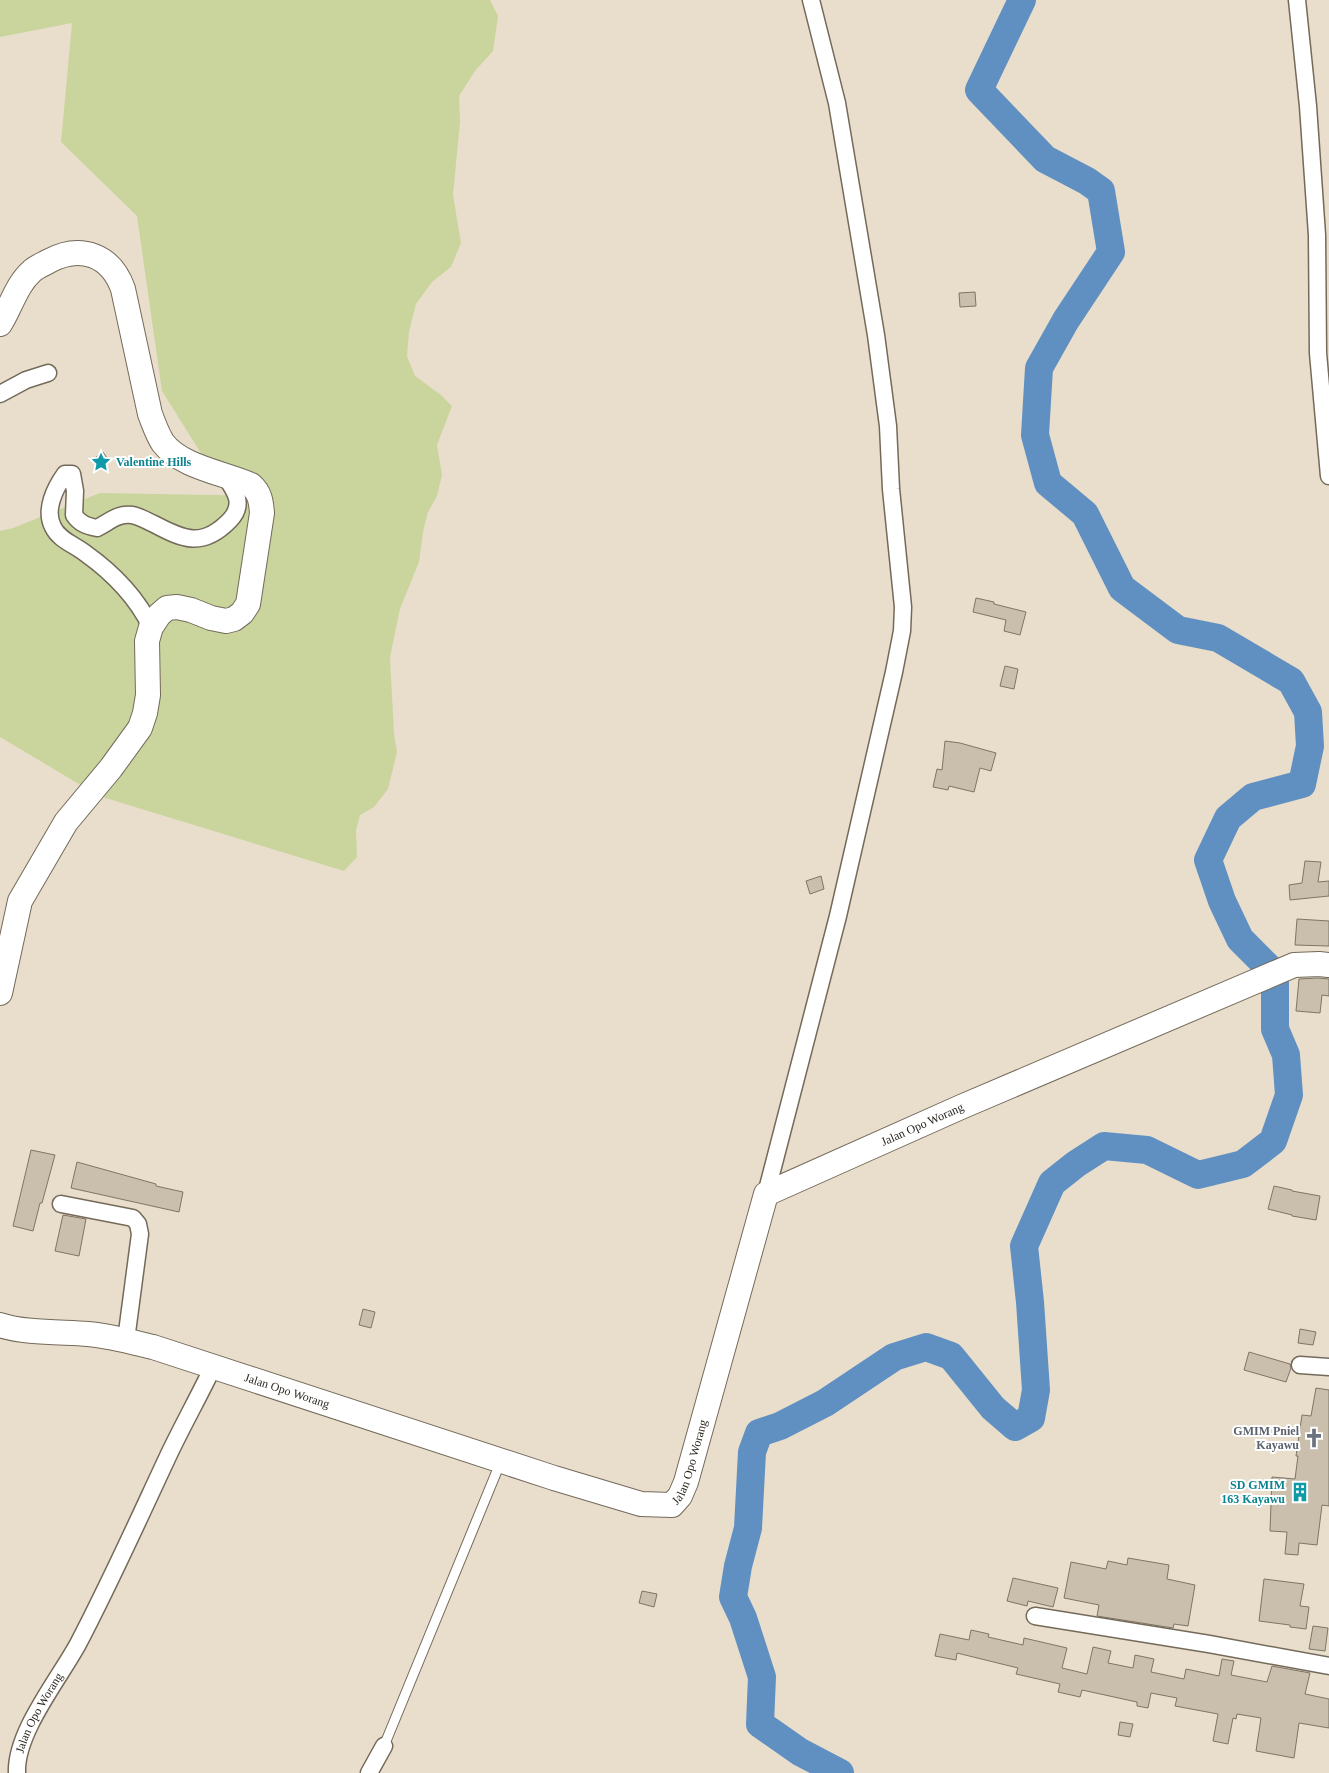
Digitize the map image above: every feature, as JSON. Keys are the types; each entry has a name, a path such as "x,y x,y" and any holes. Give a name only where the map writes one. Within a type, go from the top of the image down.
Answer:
{"street":[{"path":"766,1194 838,916 894,672 902,631 903,607 891,489 888,426 876,335 837,103 810,0"},
{"path":"1297,0 1308,106 1317,235 1318,353 1329,476"},
{"path":"0,324 16,293 32,271 62,254 76,252 100,258 118,276 123,289 150,414 155,429 172,452 182,459 251,485 257,491 261,501 262,513 248,604 242,613 234,619 226,621 211,618 191,610 177,607 167,608 159,615 151,627 147,641 148,695 140,728 117,762 66,822 20,901 0,992"},
{"path":"0,394 26,380 48,373"},
{"path":"151,627 143,610 117,578 56,533 50,518 53,496 57,485 65,474 72,474 75,492 74,515 84,524 97,528 118,516 133,515 166,531 190,539 202,539 217,531 230,520 238,507 236,492 225,476"},
{"name":"Jalan Opo Worang","path":"17,1773 19,1754 27,1731 77,1644 213,1367 501,1461 642,1504 672,1505 680,1496 686,1482 766,1194 970,1103 1257,980 1294,965 1329,965"},
{"path":"61,1204 133,1218 138,1224 140,1234 126,1340"},
{"path":"0,1325 32,1330 91,1334 126,1340 213,1367"},
{"path":"1300,1365 1329,1367"},
{"path":"1035,1616 1209,1644 1329,1666"},
{"path":"369,1773 384,1746"}],"lane":[{"path":"384,1746 501,1461"}],"green space":[{"path":"0,0 490,0 498,16 493,51 475,71 459,96 460,122 453,195 461,243 451,267 432,282 416,304 409,332 407,356 415,376 441,395 452,406 437,445 442,475 437,496 428,512 419,562 400,609 390,657 394,734 397,752 388,789 374,807 360,815 356,830 357,857 344,871 99,796 0,737 0,531 13,528 100,493 271,496 209,466 162,391 137,216 61,142 72,23 0,37"}],"building":[{"path":"975,292 976,306 960,307 959,293"},
{"path":"103,452 109,461 98,469 92,460"},
{"path":"976,598 1026,612 1020,635 1004,631 1006,620 973,612"},
{"path":"1005,666 1018,669 1014,689 1000,686"},
{"path":"945,741 996,753 991,771 980,768 974,792 949,786 948,790 933,787 937,769 942,770"},
{"path":"1305,861 1321,862 1318,882 1329,881 1329,896 1290,900 1289,885 1302,883"},
{"path":"821,876 824,889 810,894 806,881"},
{"path":"1297,919 1329,921 1329,946 1295,945"},
{"path":"1299,979 1329,979 1329,996 1322,995 1320,1013 1296,1011"},
{"path":"31,1150 55,1155 33,1231 13,1226"},
{"path":"77,1162 156,1184 156,1186 183,1192 179,1212 71,1188"},
{"path":"1274,1186 1320,1196 1316,1220 1268,1209"},
{"path":"63,1215 86,1219 79,1256 55,1251"},
{"path":"363,1309 375,1312 371,1328 359,1325"},
{"path":"1300,1329 1316,1332 1313,1345 1298,1343"},
{"path":"1249,1352 1290,1364 1291,1368 1286,1382 1244,1370"},
{"path":"1316,1388 1329,1390 1329,1506 1322,1505 1317,1545 1299,1543 1298,1555 1285,1554 1287,1532 1270,1531 1272,1477 1295,1479 1298,1456 1296,1456 1302,1415 1311,1416"},
{"path":"1128,1558 1169,1565 1167,1579 1195,1585 1188,1626 1174,1624 1173,1628 1097,1616 1099,1605 1064,1598 1071,1562 1106,1569 1108,1561 1127,1565"},
{"path":"1013,1578 1058,1588 1053,1607 1028,1601 1027,1606 1007,1601"},
{"path":"1264,1579 1304,1584 1300,1606 1309,1607 1306,1629 1259,1621"},
{"path":"642,1591 657,1594 654,1607 639,1603"},
{"path":"1313,1626 1328,1628 1325,1651 1309,1649"},
{"path":"971,1630 989,1634 988,1637 1023,1645 1024,1638 1067,1648 1062,1668 1087,1674 1093,1647 1111,1651 1108,1663 1133,1668 1135,1655 1154,1659 1151,1672 1184,1679 1186,1669 1219,1676 1222,1659 1234,1661 1231,1675 1267,1682 1272,1666 1310,1673 1305,1694 1329,1699 1329,1728 1299,1723 1294,1758 1256,1751 1261,1718 1237,1714 1236,1719 1233,1718 1228,1744 1213,1741 1218,1714 1175,1706 1177,1698 1151,1693 1148,1708 1137,1706 1137,1702 1082,1690 1080,1697 1058,1692 1060,1684 1016,1674 1018,1668 957,1653 956,1660 935,1656 940,1634 969,1640"},
{"path":"1120,1722 1133,1724 1130,1737 1118,1735"}],"waterway":[{"path":"840,1773 800,1752 760,1724 762,1677 743,1618 733,1597 738,1566 748,1528 752,1452 759,1433 780,1426 825,1403 894,1357 926,1347 951,1356 993,1408 1015,1427 1031,1418 1036,1390 1024,1246 1052,1183 1076,1164 1104,1146 1147,1150 1198,1175 1243,1164 1273,1141 1289,1095 1286,1055 1275,1029 1275,974 1240,939 1222,901 1208,860 1228,818 1253,797 1302,784 1310,746 1308,712 1291,681 1218,638 1178,630 1122,588 1085,514 1048,483 1035,435 1039,368 1066,320 1111,252 1101,191 1087,181 1045,159 979,90 1022,0"}],"place":[{"name":"Valentine Hills","path":"101,462"},
{"name":"GMIM Pniel Kayawu","path":"1314,1438"},
{"name":"SD GMIM 163 Kayawu","path":"1300,1492"}]}
